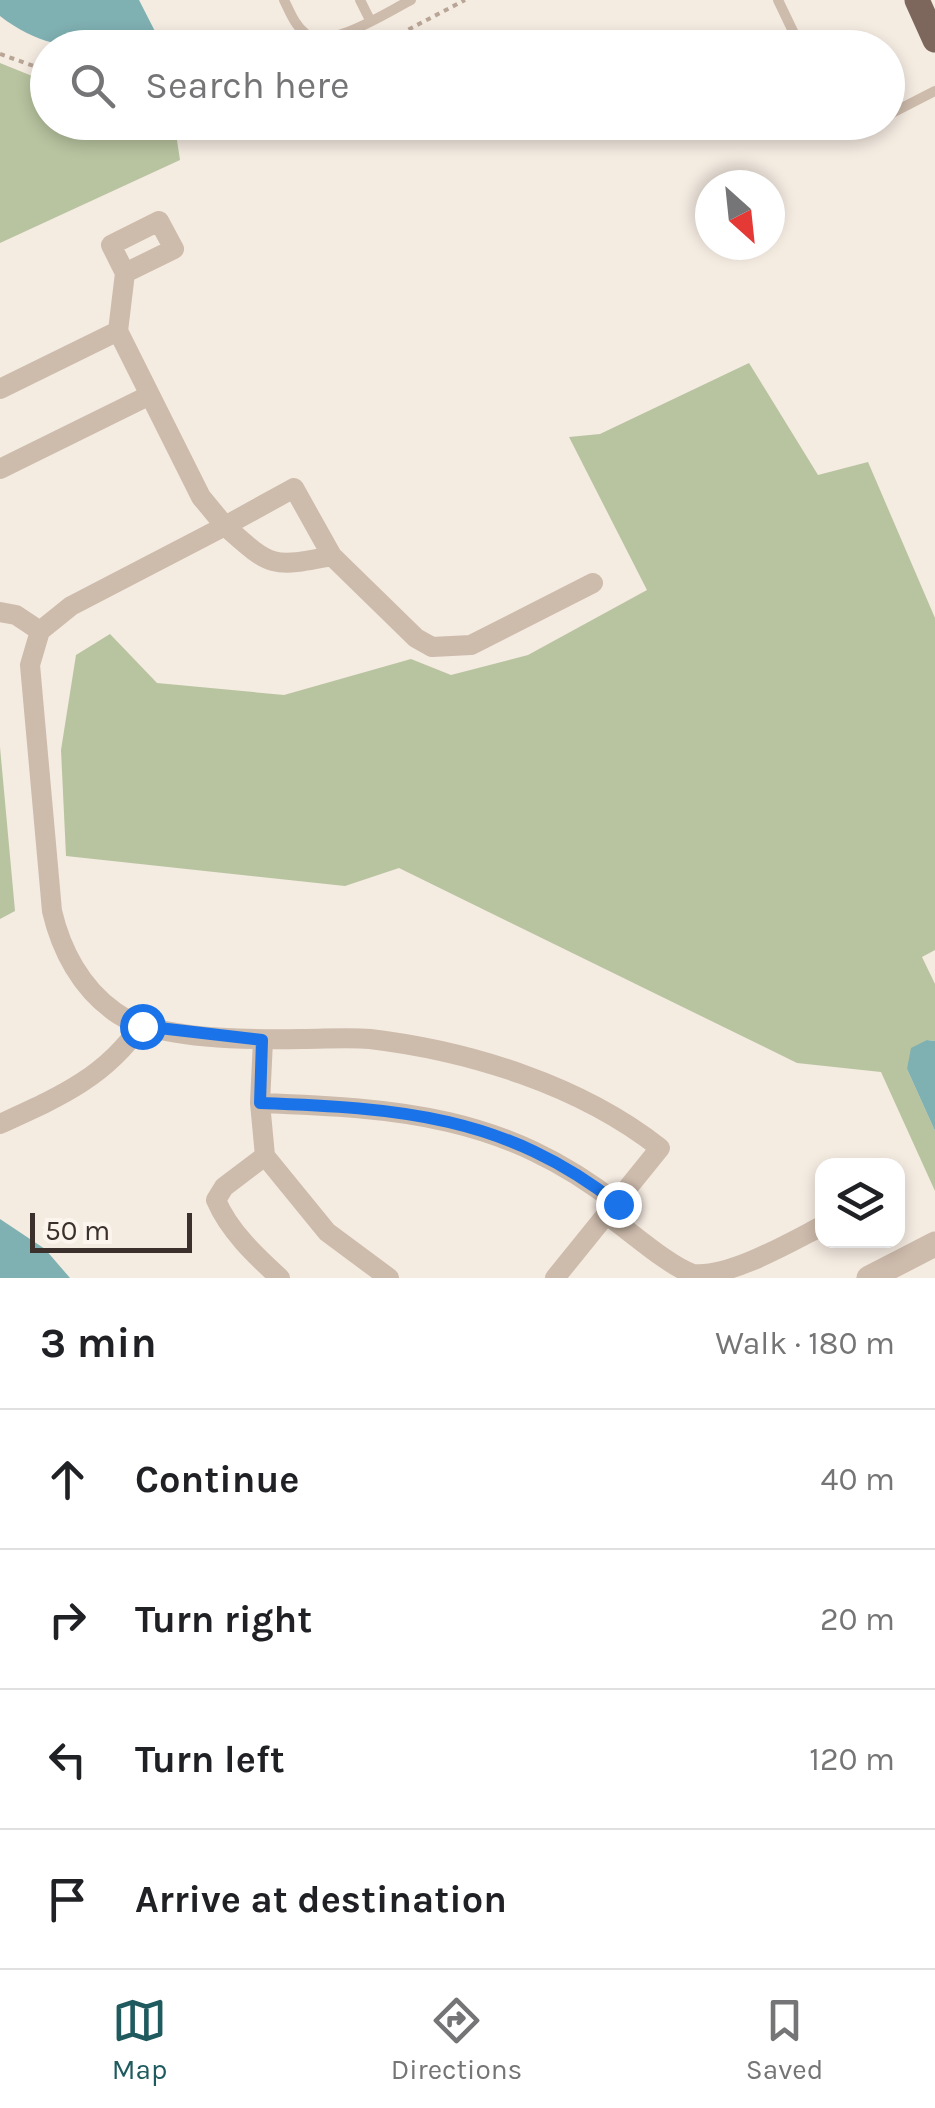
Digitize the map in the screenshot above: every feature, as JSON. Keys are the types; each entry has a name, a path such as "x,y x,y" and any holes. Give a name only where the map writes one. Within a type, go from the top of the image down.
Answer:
{"main road":[{"path":"917,0 935,40"}],"street":[{"path":"125,273 118,331 201,497 225,526 264,560 287,565 332,556"},
{"path":"0,389 118,331"},
{"path":"0,468 150,395"},
{"path":"561,1276 660,1148 637,1130 553,1087 454,1053 367,1039 262,1040 142,1026 114,1012 80,976 60,944 50,892 30,665 40,631 71,606 294,488 332,556 416,638 432,647 471,645 593,583"},
{"path":"0,612 16,615 40,631"},
{"path":"0,1124 91,1080 122,1054 142,1026"},
{"path":"262,1040 260,1103 265,1156 327,1232 389,1278"},
{"path":"260,1103 410,1112 469,1126 530,1147 585,1178 613,1210 689,1273 710,1278 730,1273 815,1230"},
{"path":"265,1156 224,1187 216,1200 233,1228 280,1278"},
{"path":"869,1278 935,1244"}],"lane":[{"path":"284,0 294,21 304,30"},
{"path":"360,0 370,20"},
{"path":"348,30 411,0"},
{"path":"778,0 793,30"},
{"path":"905,107 935,90"}],"path":[{"path":"408,30 465,0"},
{"path":"0,54 30,65"}],"green space":[{"path":"0,63 30,75 30,140 177,140 180,160 0,243"},
{"path":"749,363 818,475 868,462 935,618 935,950 922,957 935,984 935,1041 927,1040 907,1069 935,1131 935,1191 881,1072 797,1063 399,868 345,886 66,856 61,750 76,655 110,634 157,683 284,695 411,659 451,675 528,655 647,590 569,437 600,434"},
{"path":"0,747 15,911 0,919"}],"water":[{"path":"0,0 139,0 154,30 30,30 30,34 0,16"},
{"path":"927,1040 935,1041 935,1131 907,1069 911,1048"},
{"path":"0,1219 45,1249 70,1278 0,1278"}],"route":[{"path":"142,1026 262,1040 260,1103 410,1112 469,1126 530,1147 585,1178 618,1204"}]}
